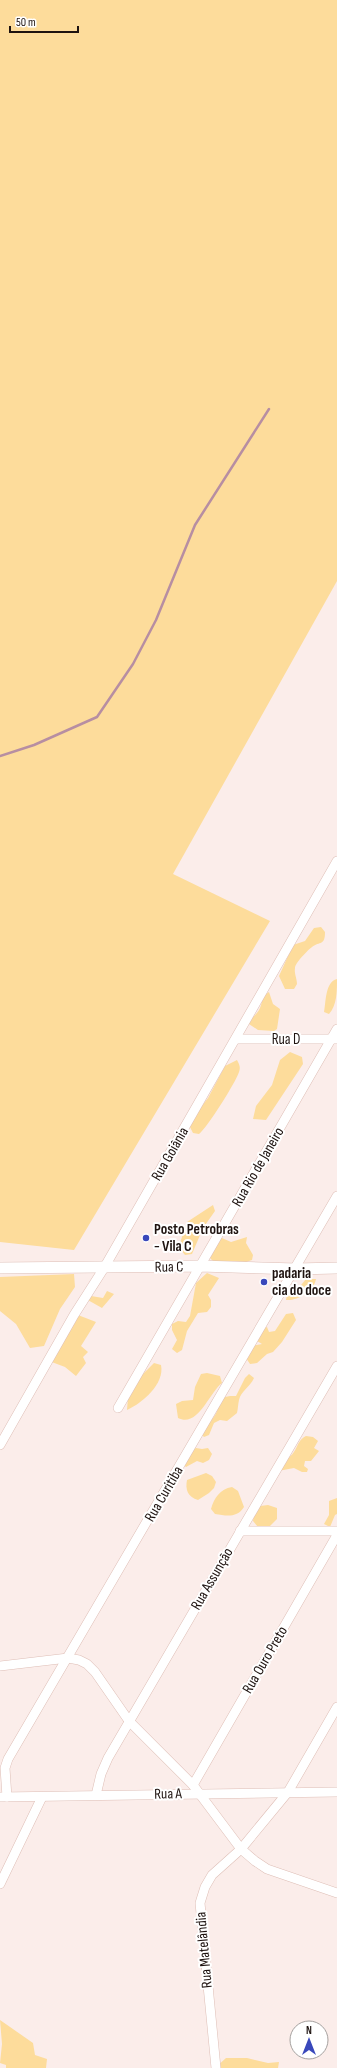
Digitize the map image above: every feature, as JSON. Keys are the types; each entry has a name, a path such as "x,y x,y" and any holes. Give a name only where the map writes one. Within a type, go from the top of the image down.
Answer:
{"street":[{"name":"Rua Goiânia","path":"0,1445 82,1302 104,1268 337,861"},
{"name":"Rua Rio de Janeiro","path":"118,1408 334,1039 337,1029"},
{"name":"Rua D","path":"236,1039 334,1039"},
{"name":"Rua Curitiba","path":"4,1797 5,1768 8,1759 296,1269 337,1196"},
{"name":"Rua C","path":"0,1268 200,1266 296,1269 337,1268"},
{"name":"Rua Assunção","path":"96,1795 101,1774 108,1758 337,1366"},
{"path":"240,1530 337,1531"},
{"name":"Rua Ouro Preto","path":"196,1789 337,1535"},
{"path":"0,1666 68,1658 79,1660 95,1672 129,1721 196,1789 242,1848 255,1861 267,1869 337,1893"},
{"name":"Rua Matelândia","path":"216,2068 200,1903 205,1887 212,1875 242,1848 288,1792 337,1707"},
{"name":"Rua A","path":"4,1797 96,1795 196,1789 337,1792"},
{"path":"0,1884 42,1796"}],"shaded area":[{"path":"0,0 337,0 337,581 173,874 270,921 74,1250 0,1242"},
{"path":"321,927 325,932 323,941 310,949 297,963 295,970 297,984 294,989 285,989 279,976 293,945 305,941 314,928"},
{"path":"337,979 337,993 335,1002 329,1014 324,1012 328,988 333,981"},
{"path":"269,992 273,1004 280,1009 277,1029 274,1031 258,1030 249,1024 259,1010 263,997"},
{"path":"290,1052 302,1057 303,1064 266,1120 253,1119 256,1106 272,1085 280,1060"},
{"path":"237,1060 240,1070 227,1094 203,1130 199,1134 193,1133 190,1127 191,1120 208,1098 225,1066"},
{"path":"213,1205 215,1211 203,1228 192,1254 185,1255 181,1250 180,1243 187,1222"},
{"path":"222,1235 222,1238 231,1242 247,1237 246,1243 253,1255 252,1260 243,1263 215,1263 210,1258"},
{"path":"207,1273 219,1278 208,1295 211,1300 211,1307 207,1312 198,1313 187,1331 182,1350 177,1353 172,1349 177,1340 172,1330 172,1324 178,1321 186,1322 190,1316 196,1283"},
{"path":"74,1274 75,1287 60,1309 44,1346 30,1348 16,1324 0,1311 0,1277"},
{"path":"306,1279 316,1279 309,1291 295,1299 286,1300 287,1295 293,1289 297,1290"},
{"path":"107,1291 114,1294 102,1308 86,1299 91,1296 103,1298"},
{"path":"293,1313 296,1320 282,1342 273,1352 267,1354 257,1363 250,1364 246,1358 252,1346 262,1344 257,1341 263,1328 267,1327 269,1332 275,1331 286,1314"},
{"path":"78,1315 96,1322 81,1346 88,1352 83,1357 86,1363 76,1376 65,1367 49,1361"},
{"path":"154,1363 161,1365 161,1372 156,1386 139,1403 127,1410 128,1397 140,1377"},
{"path":"207,1373 220,1376 222,1383 197,1414 185,1420 178,1418 176,1404 182,1401 193,1400 195,1387 201,1374"},
{"path":"249,1374 254,1378 240,1397 237,1413 227,1421 220,1420 214,1423 209,1435 204,1437 200,1433 216,1414 222,1399 229,1396 236,1396 245,1378"},
{"path":"306,1436 313,1437 318,1441 314,1448 319,1451 311,1461 305,1461 304,1466 308,1469 307,1472 302,1472 294,1468 278,1471 279,1463 291,1456 299,1442"},
{"path":"196,1448 208,1448 212,1454 209,1460 203,1463 197,1461 186,1467 183,1464 192,1450"},
{"path":"206,1473 212,1476 216,1482 214,1488 198,1500 195,1499 188,1493 186,1487 187,1480"},
{"path":"232,1487 238,1491 244,1507 235,1515 228,1516 215,1514 211,1509 214,1501 221,1492"},
{"path":"337,1498 337,1514 335,1515 330,1527 324,1524 329,1515 329,1501"},
{"path":"268,1505 277,1508 277,1519 268,1528 258,1527 253,1521 254,1514 260,1506"},
{"path":"0,2020 33,2043 35,2055 47,2059 46,2068 6,2068 6,2065 0,2063 2,2044"},
{"path":"226,2058 247,2058 268,2063 279,2062 278,2068 215,2068"}],"waterway":[{"path":"0,756 34,745 97,717 133,664 156,620 195,525 269,409"}],"place":[{"name":"Posto Petrobras - Vila C","path":"146,1238"},
{"name":"padaria cia do doce","path":"264,1282"}]}
